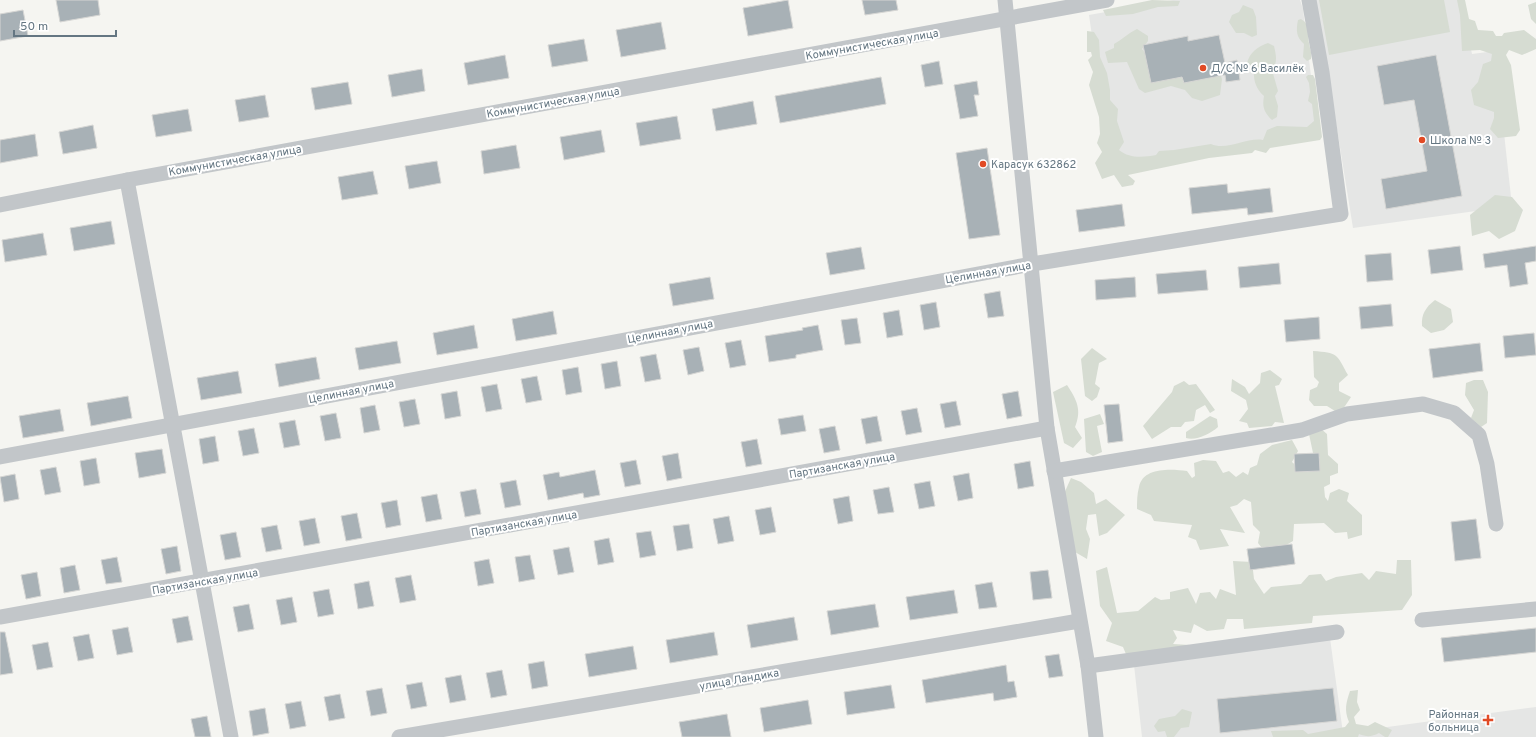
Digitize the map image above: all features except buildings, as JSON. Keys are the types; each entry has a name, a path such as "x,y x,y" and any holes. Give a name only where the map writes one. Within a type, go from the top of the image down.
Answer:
{"street":[{"path":"1005,0 1047,428 1079,621 1088,666 1096,737"},
{"name":"Коммунистическая улица","path":"0,205 127,180 1107,0"},
{"name":"Целинная улица","path":"0,457 1032,264 1341,214 1322,72 1309,0"},
{"path":"127,180 231,737"},
{"path":"1054,471 1302,430 1347,414 1423,404 1454,413 1479,435 1487,464 1496,524"},
{"name":"Партизанская улица","path":"0,617 1047,428"},
{"path":"1422,620 1536,609"},
{"name":"улица Ландика","path":"400,737 1079,621"},
{"path":"1088,666 1337,632"}],"shaded area":[{"path":"1152,0 1180,1 1178,6 1158,7 1133,14 1106,16 1103,10"},
{"name":"Д/С № 6 Василёк","path":"1173,0 1300,0 1303,9 1318,135 1122,168 1104,120 1089,15"},
{"name":"Школа № 3","path":"1312,0 1461,0 1472,54 1495,51 1512,206 1353,228 1328,73"},
{"path":"1319,0 1444,0 1450,32 1329,55"},
{"path":"1457,0 1465,0 1469,19 1475,21 1478,30 1493,31 1496,36 1502,36 1504,33 1524,30 1536,39 1536,49 1522,55 1509,50 1506,55 1511,65 1520,130 1516,136 1498,138 1490,129 1494,118 1494,112 1474,105 1471,90 1478,82 1483,64 1491,61 1492,54 1480,50 1462,51 1460,15"},
{"path":"1536,2 1536,24 1531,19 1528,5"},
{"path":"1243,5 1253,9 1256,17 1257,35 1252,37 1244,33 1236,33 1229,22 1232,15 1239,12"},
{"path":"1301,19 1306,24 1308,30 1311,59 1307,61 1303,57 1304,44 1299,39 1297,33 1298,20"},
{"path":"1137,29 1148,36 1148,41 1142,49 1148,57 1218,68 1222,79 1220,95 1202,101 1192,98 1185,90 1171,86 1145,93 1139,89 1127,62 1108,63 1105,52 1114,48 1114,44"},
{"path":"1087,31 1094,32 1099,40 1100,57 1107,73 1110,100 1118,109 1117,121 1124,142 1119,150 1123,153 1137,157 1156,155 1159,151 1211,144 1224,146 1250,140 1263,140 1267,130 1277,126 1307,127 1314,121 1312,104 1308,101 1310,92 1309,83 1306,77 1308,75 1313,75 1315,79 1322,137 1320,140 1270,148 1266,153 1255,150 1252,153 1209,158 1128,175 1135,181 1133,185 1122,187 1114,175 1102,179 1095,163 1102,152 1097,143 1100,134 1099,117 1089,85 1093,72 1088,60 1092,56 1091,52 1087,52"},
{"path":"1268,43 1274,46 1275,49 1276,61 1272,70 1278,91 1275,96 1278,106 1277,117 1272,120 1264,109 1264,96 1258,90 1255,83 1254,67 1247,63 1254,50"},
{"path":"1495,195 1512,197 1523,210 1515,231 1499,239 1489,231 1472,236 1470,215"},
{"path":"1435,300 1451,309 1453,322 1444,330 1431,333 1422,326 1422,318 1429,305"},
{"path":"1092,348 1107,359 1099,363 1095,384 1100,388 1097,397 1092,401 1085,396 1081,359"},
{"path":"1313,351 1327,352 1338,358 1348,375 1339,383 1339,391 1351,397 1343,409 1335,411 1327,406 1314,406 1309,400 1310,390 1317,387 1319,382 1314,377"},
{"path":"1270,370 1282,379 1279,385 1275,386 1284,423 1275,422 1272,426 1249,428 1247,423 1239,421 1248,409 1246,400 1231,391 1232,379 1245,387 1249,394 1260,383 1261,373"},
{"path":"1474,380 1483,380 1488,392 1487,423 1481,427 1471,418 1474,410 1465,395 1466,383"},
{"path":"1184,381 1189,385 1196,384 1215,410 1210,413 1205,405 1196,410 1194,421 1185,422 1181,427 1171,427 1152,439 1143,426 1172,392 1174,386"},
{"path":"1067,385 1076,400 1078,415 1075,427 1082,438 1073,448 1064,443 1053,392"},
{"path":"1100,414 1104,424 1097,426 1102,452 1093,456 1086,452 1084,419"},
{"path":"1210,416 1217,419 1218,427 1203,436 1194,439 1186,438 1186,432"},
{"path":"1320,428 1327,434 1328,455 1338,464 1338,473 1330,476 1330,484 1324,487 1325,497 1328,501 1330,493 1339,489 1349,493 1347,501 1362,515 1362,535 1348,539 1347,532 1335,533 1324,523 1294,524 1293,541 1268,556 1258,543 1260,532 1253,525 1251,502 1244,499 1237,505 1230,507 1245,533 1220,529 1229,546 1200,550 1196,540 1188,537 1192,525 1154,521 1151,515 1137,509 1139,487 1142,480 1146,476 1158,471 1173,470 1187,471 1192,478 1195,476 1194,463 1203,460 1216,461 1223,473 1229,471 1236,477 1243,472 1248,475 1250,468 1257,465 1260,454 1272,445 1292,440 1298,451 1292,462 1301,470 1317,465 1320,457 1313,453 1309,434"},
{"path":"1071,478 1081,482 1094,493 1096,504 1106,499 1125,515 1107,533 1099,536 1096,514 1088,515 1086,529 1090,539 1087,559 1075,552 1063,496"},
{"path":"1397,560 1411,560 1412,595 1402,610 1313,616 1312,623 1244,629 1243,619 1227,619 1224,629 1207,631 1194,624 1191,633 1173,630 1177,638 1173,644 1190,645 1128,659 1123,647 1106,641 1112,623 1100,606 1096,571 1107,567 1117,613 1138,611 1155,597 1161,600 1170,599 1170,592 1188,588 1196,604 1200,593 1210,592 1216,599 1220,589 1236,595 1233,561 1252,562 1254,579 1264,594 1271,587 1301,584 1309,575 1321,574 1326,581 1336,577 1362,573 1369,580 1376,571 1396,574"},
{"path":"1329,631 1343,733 1536,707 1536,737 1142,737 1133,656"},
{"path":"1358,690 1357,702 1360,710 1354,717 1356,724 1368,726 1375,722 1392,730 1388,737 1385,737 1379,733 1369,736 1359,734 1358,737 1273,737 1271,731 1303,730 1308,734 1345,727 1349,722 1346,714 1347,699 1350,691"},
{"path":"1182,709 1192,712 1189,727 1181,728 1174,737 1167,737 1165,731 1158,732 1154,726 1159,719 1175,716"}],"place":[{"name":"Д/С № 6 Василёк","path":"1203,68"},
{"name":"Школа № 3","path":"1422,140"},
{"name":"Карасук 632862","path":"983,164"},
{"name":"Районная больница","path":"1488,720"}]}
